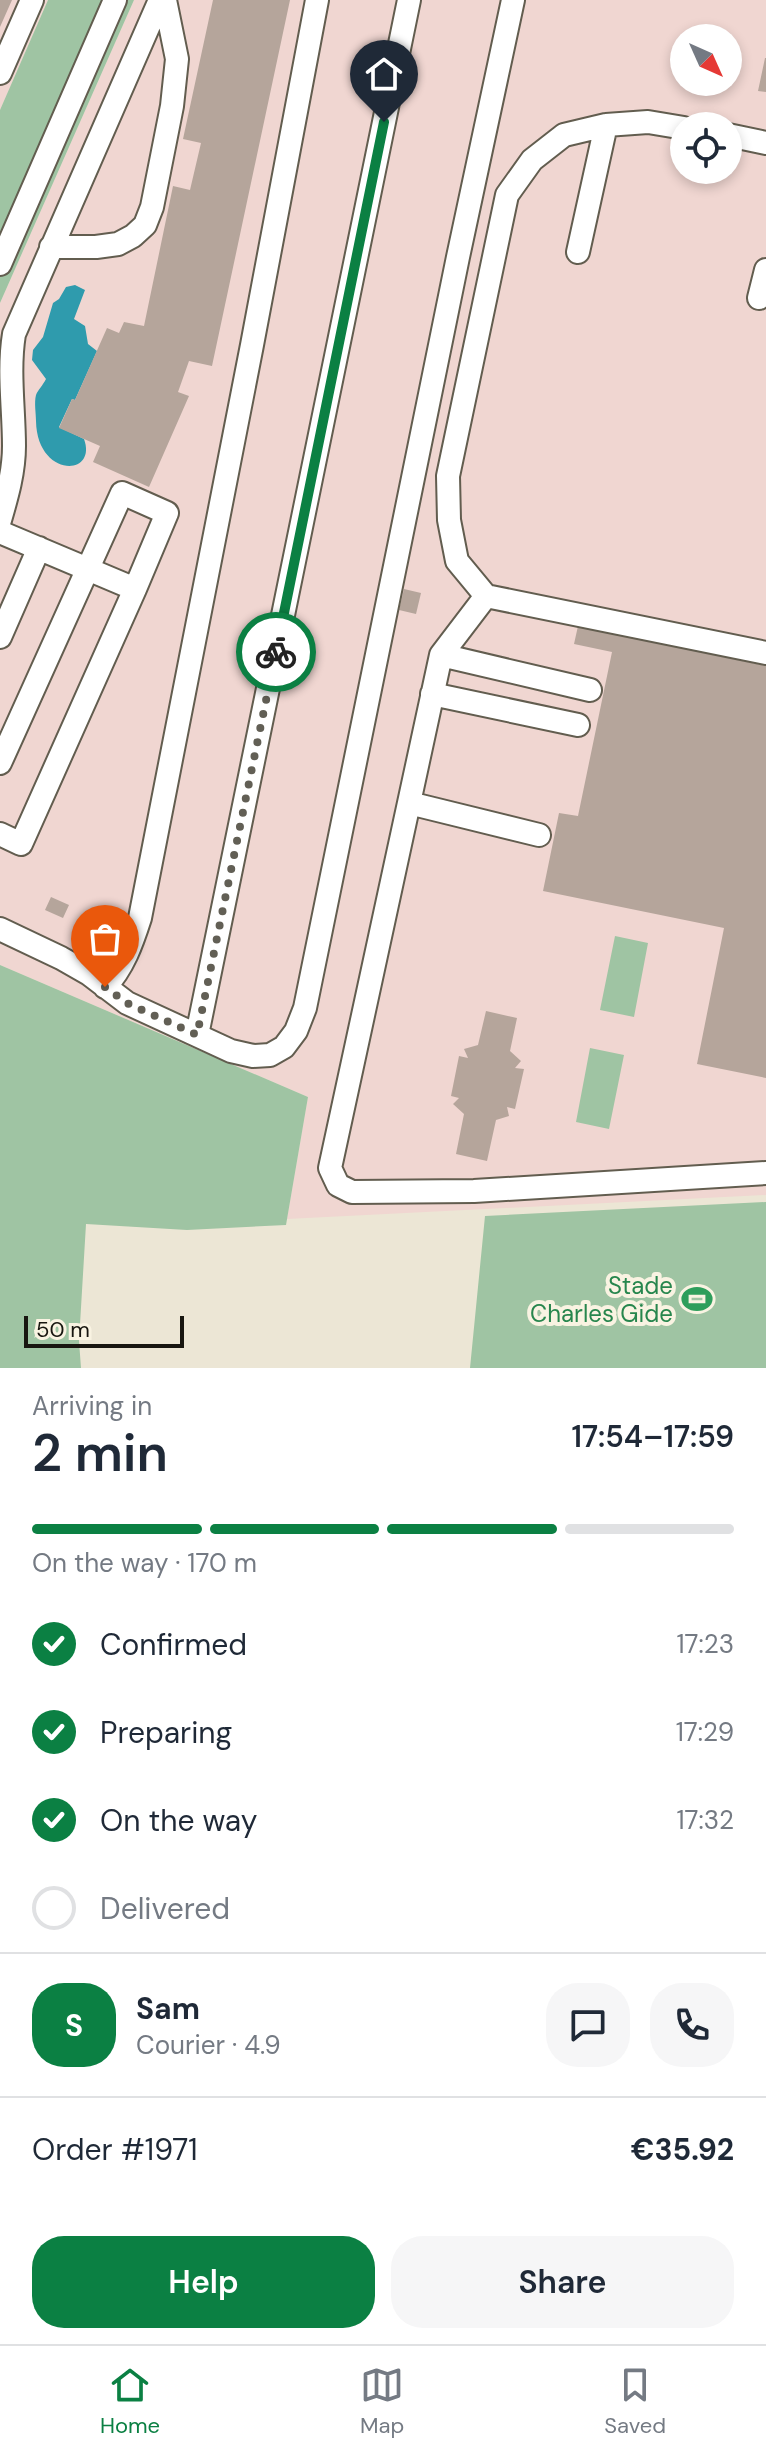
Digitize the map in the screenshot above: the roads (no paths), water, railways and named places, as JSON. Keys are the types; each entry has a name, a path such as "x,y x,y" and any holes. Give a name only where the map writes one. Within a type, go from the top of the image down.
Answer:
{"street":[{"path":"0,73 32,0"},
{"path":"0,264 115,0"},
{"path":"135,589 1,530 14,449 10,357 14,334 163,0"},
{"path":"51,247 118,244 145,225 152,207 166,135 177,59 163,0"},
{"path":"105,987 130,946 140,918 317,0"},
{"path":"197,1035 409,0"},
{"path":"0,929 61,958 127,1003 231,1051 253,1056 270,1055 284,1047 296,1031 305,1008 513,0"},
{"path":"670,126 648,122 606,125 564,135 532,160 507,195 448,476 449,520 457,561 486,596 766,653"},
{"path":"578,252 606,125"},
{"path":"742,138 766,143"},
{"path":"759,298 766,270"},
{"path":"0,763 122,493 167,513 21,844 0,834"},
{"path":"0,637 39,548"},
{"path":"486,596 441,655 330,1168 338,1185 352,1192 474,1191 766,1173"},
{"path":"441,655 590,690"},
{"path":"432,694 578,725"},
{"path":"409,803 539,835"}],"water":[{"path":"75,285 85,290 74,319 85,326 88,344 97,351 59,427 84,439 86,451 83,460 66,466 55,462 39,440 35,398 46,379 32,360 33,350 43,337 53,303 66,287"}],"place":[{"name":"Stade Charles Gide","path":"697,1299"}]}
